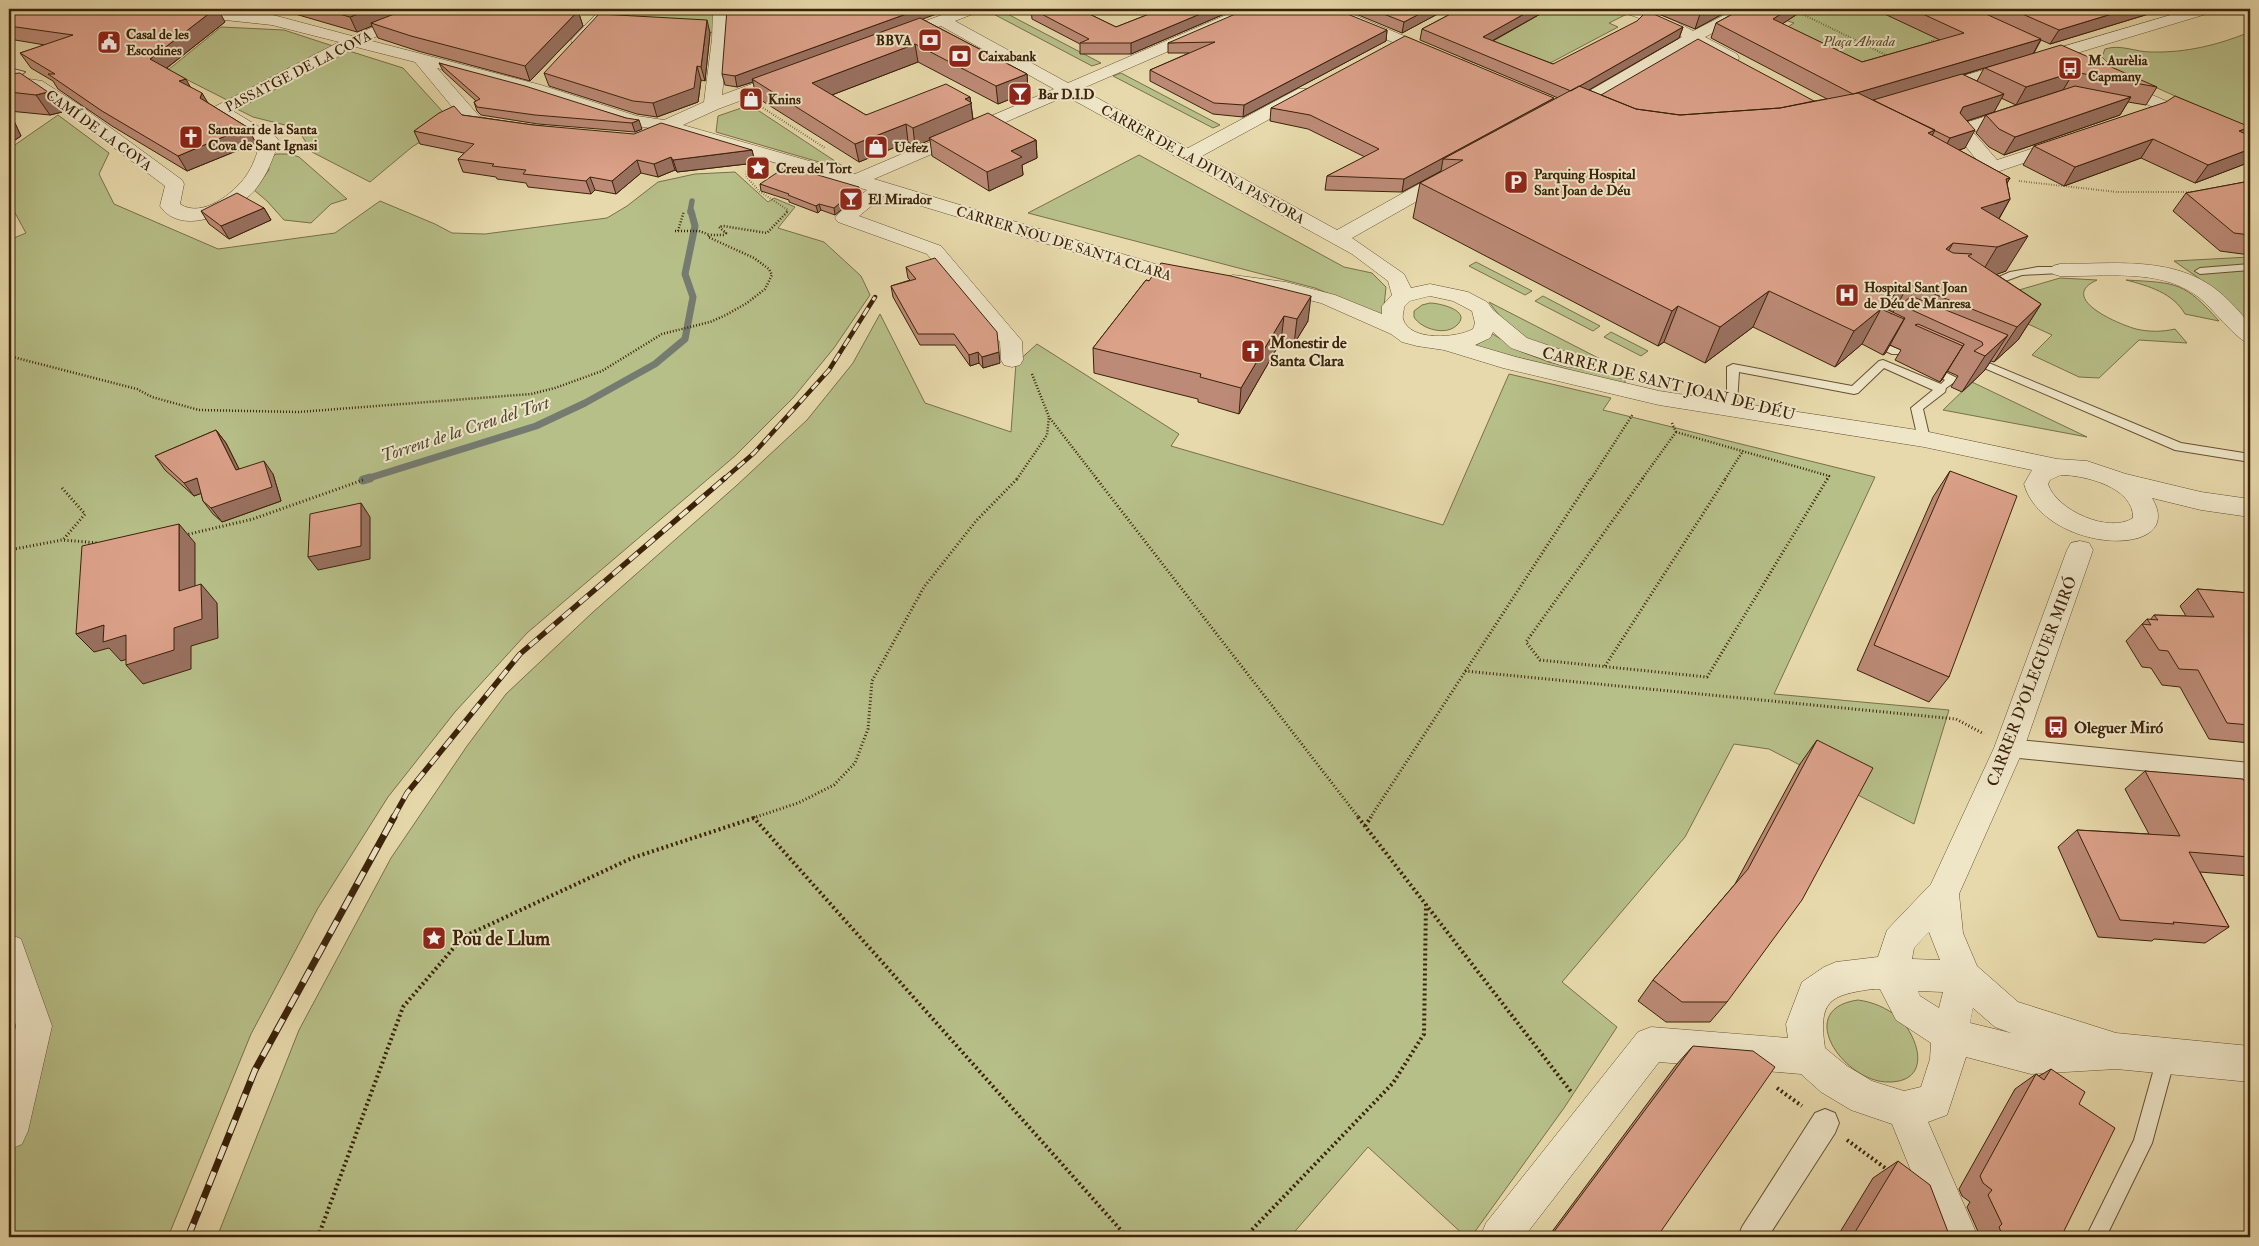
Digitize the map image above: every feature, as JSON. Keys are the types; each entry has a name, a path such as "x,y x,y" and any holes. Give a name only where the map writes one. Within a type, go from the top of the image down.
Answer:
{"street":[{"name":"CARRER NOU DE SANTA CLARA","path":"175,9 273,20 355,41 422,61 535,89 635,121 665,125 868,181 1170,275 1251,283 1310,294 1357,310 1400,330"},
{"path":"273,20 290,9"},
{"name":"PASSATGE DE LA COVA","path":"171,196 170,206 182,214 205,213 228,205 255,177 270,141 220,111 355,41 428,9"},
{"path":"568,53 609,9"},
{"path":"712,105 720,39 721,9"},
{"path":"878,44 944,15 972,9"},
{"path":"1011,351 955,273 934,250 846,218 868,181 1066,88 1253,9"},
{"path":"1327,9 1446,59"},
{"path":"1628,9 1667,23 1748,67"},
{"path":"1566,112 1694,37 1747,9"},
{"path":"1919,95 2211,9"},
{"name":"CARRER DE LA DIVINA PASTORA","path":"944,15 1066,88 1359,250 1460,295"},
{"path":"1384,50 1419,31"},
{"path":"2031,44 2081,65"},
{"path":"422,61 474,122 520,128"},
{"path":"638,140 665,125 712,105 804,71"},
{"path":"535,89 548,74"},
{"path":"2250,135 2103,75 2147,112 2250,144"},
{"name":"CAMÍ DE LA COVA","path":"15,77 36,85 75,110 175,184 171,196"},
{"path":"9,89 26,89 36,85"},
{"path":"1956,85 2015,113"},
{"path":"1188,156 1316,87"},
{"path":"1985,170 1961,130 2034,106"},
{"path":"1938,165 1985,170 2084,136"},
{"path":"1337,238 1464,167"},
{"name":"CARRER DE LA DIVINA PASTORA","path":"1359,250 1397,278 1403,296"},
{"path":"2060,270 2130,271 2180,278 2196,285 2213,297 2250,336"},
{"path":"1430,290 1460,295 1475,304 1485,314 1486,324 1478,337 1466,342 1451,345 1422,342 1400,330 1392,318 1393,306 1403,296 1430,290"},
{"name":"CARRER DE SANT JOAN DE DÉU","path":"1485,314 1511,338 1548,355 1598,369 1834,424"},
{"name":"CARRER DE SANT JOAN DE DÉU","path":"1451,345 1511,363 1652,396 1957,445 2057,468 2086,469 2118,481"},
{"name":"CARRER DE SANT JOAN DE DÉU","path":"1957,445 2038,491"},
{"path":"2057,468 2047,470 2040,476 2037,483 2038,491 2044,502 2056,512 2084,527 2115,534 2137,527 2146,512 2142,502 2132,491 2118,481"},
{"path":"2118,481 2201,501 2250,508"},
{"path":"2056,512 2080,550 2201,501"},
{"name":"CARRER D'OLEGUER MIRÓ","path":"1891,975 1900,941 1943,894 2009,748 2080,550"},
{"path":"2009,748 2250,772"},
{"name":"CARRER D'OLEGUER MIRÓ","path":"1943,894 1946,933 1964,977"},
{"path":"9,950 34,1026 9,1131"},
{"path":"1809,1057 1804,1024 1814,994 1836,978 1873,973 1964,977 2007,1015 2116,1051 2166,1058 2250,1064"},
{"path":"1891,975 1908,1008 1948,1047 2031,1056 2116,1051"},
{"path":"1500,1237 1651,1044 1809,1057 1834,1079 1864,1097 1904,1109 1934,1102 1964,977"},
{"path":"1904,1109 1958,1237"},
{"path":"1752,1237 1825,1123"}],"lane":[{"path":"9,71 15,77"},
{"path":"2200,271 2250,267"},
{"path":"1973,287 1980,287 2019,271 2032,269 2060,270"},
{"path":"1706,405 1732,400 1734,367 1854,390 1883,363 1900,354 1872,342 1884,330"},
{"path":"1963,355 2179,446 2250,458"},
{"path":"1883,363 1940,389 1918,408 1924,439"},
{"path":"1920,364 1953,379 1946,384"},
{"path":"2096,1237 2143,1143 2166,1058"}],"path":[{"path":"1792,9 1891,58"},
{"path":"1918,50 1933,40 1941,43 1933,48"},
{"path":"740,94 868,181"},
{"path":"684,210 677,231 699,231 710,235 724,236 726,233 719,227 727,225 766,233 788,210 759,191 752,184 745,173 749,167"},
{"path":"1985,170 2035,185 2108,192 2196,192"},
{"path":"9,356 137,390 152,397 199,410 299,412 531,394 561,387 594,374 661,335 678,328 710,322 722,317 766,288 771,282 772,274 767,267 739,251 714,241 708,237 710,235"},
{"path":"1011,351 1021,346 1049,416 1592,1119"},
{"path":"1365,826 1465,672 1652,396 1676,432 1829,476 1708,677 1540,660 1526,642 1676,432"},
{"path":"318,1237 403,1008 463,937 632,858 798,803 834,785 855,763 868,729 872,681 924,586 976,521 1019,478 1047,434 1049,416"},
{"path":"1605,666 1743,451"},
{"path":"177,536 203,532 261,516 363,480"},
{"path":"62,488 85,514 62,540"},
{"path":"9,550 62,540 104,543"},
{"path":"1465,672 1956,719 2009,748"},
{"path":"753,817 1127,1237"},
{"path":"1245,1237 1393,1083 1424,1034 1426,904"}],"green space":[{"path":"984,9 998,9 1101,63 1092,66"},
{"path":"1549,9 1612,9 1627,14 1609,23 1618,27 1537,70 1510,77 1462,58"},
{"name":"Plaça Abrada","path":"1767,9 1875,9 1956,47 1855,77 1778,33 1794,23 1761,12"},
{"path":"618,10 713,10 715,32 693,34 602,27"},
{"path":"221,27 284,30 336,47 229,101 168,70"},
{"path":"2250,32 2250,129 2114,69 2102,57 2105,49 2111,48 2151,52 2189,50 2226,41"},
{"path":"346,50 403,68 452,122 412,147 370,182 312,152 297,128 253,117 237,109"},
{"path":"1121,73 1220,125 1213,128 1113,76"},
{"path":"750,105 850,171 716,132 718,116"},
{"path":"58,115 109,153 99,174 114,204 218,249 335,233 380,201 452,233 485,234 607,218 627,206 658,182 695,174 735,172 768,202 774,198 795,207 778,228 824,242 861,276 870,295 834,348 793,398 735,456 527,633 455,712 388,797 318,908 251,1034 168,1237 9,1237 9,240 26,233 9,202 9,149"},
{"path":"276,154 291,154 299,157 347,199 331,204 311,223 284,220 254,190 269,170 268,161"},
{"path":"1139,155 1344,267 1372,273 1386,287 1383,316 1315,288 1028,213"},
{"path":"2250,257 2250,327 2213,288 2174,261"},
{"path":"1476,262 1532,291 1525,295 1469,266"},
{"path":"2060,278 2097,280 2086,287 2084,295 2087,302 2105,316 2136,329 2146,331 2175,329 2187,343 2139,340 2099,378 2079,377 2032,355 2052,335 2015,318 2019,290"},
{"path":"2126,280 2158,282 2179,287 2197,299 2219,321 2185,314 2174,301 2160,291"},
{"path":"1543,296 1600,326 1593,331 1535,301"},
{"path":"1489,302 1608,363 1556,352 1541,346 1513,328"},
{"path":"1430,303 1440,304 1457,311 1461,319 1458,324 1453,328 1441,331 1422,325 1414,317 1414,311 1422,305"},
{"path":"880,314 925,403 1011,432 1016,363 1037,344 1179,434 1171,446 1443,525 1509,374 1611,398 1603,410 1875,477 1774,694 1949,710 1914,824 1769,749 1734,744 1685,837 1562,982 1617,1027 1564,1108 1471,1237 1466,1237 1368,1147 1290,1237 217,1237 299,1030 391,858 467,746 506,694 592,613 736,486 807,420 853,363"},
{"path":"1611,332 1648,351 1641,356 1604,337"},
{"path":"1491,333 1522,352 1549,362 1625,379 1625,386 1474,346 1485,340"},
{"path":"1972,382 2087,437 1943,410"},
{"path":"1858,1000 1885,1008 1899,1018 1906,1027 1916,1047 1918,1058 1912,1075 1903,1080 1890,1082 1873,1079 1857,1071 1843,1059 1832,1045 1827,1030 1829,1017 1839,1006"}],"building":[{"path":"9,9 215,9 150,59 186,79 179,81 202,93 200,98 247,127 178,156 102,111 48,74 55,74 20,53 73,35 9,26"},
{"path":"321,9 371,9 350,17"},
{"path":"407,9 547,9 578,11 525,66 411,36 371,23"},
{"path":"727,9 920,9 735,76 722,74"},
{"path":"1032,9 1079,9 1116,27 1162,9 1212,9 1131,43 1080,43 1089,39"},
{"path":"1247,9 1335,9 1387,30 1244,105 1214,103 1150,70 1215,42 1168,43"},
{"path":"1371,9 1429,9 1404,22"},
{"path":"1460,9 1533,9 1483,37 1553,64 1637,21 1647,11 1683,27 1571,91 1422,29"},
{"path":"1686,9 1711,9 1700,14"},
{"path":"1742,9 1789,9 1773,19 1862,62 1964,33 1912,9 1975,9 2041,39 1853,94 1716,23"},
{"path":"2011,9 2128,9 2059,30"},
{"path":"599,14 707,20 701,67 697,66 694,88 653,103 633,101 544,73"},
{"path":"920,18 1027,74 996,86 915,44 812,83 866,115 946,84 970,97 965,99 972,103 913,128 906,124 855,144 752,79"},
{"path":"1405,36 1554,98 1404,179 1327,176 1379,149 1310,115 1271,108"},
{"path":"1698,39 1814,101 1780,108 1680,115 1636,109 1601,95"},
{"path":"2061,45 2157,87 2074,72 2026,87 1985,68"},
{"path":"439,63 525,86 626,118 639,120 632,123 535,115 477,107 474,102 480,99"},
{"path":"20,73 48,92 36,95 9,92 9,74"},
{"path":"1962,74 2004,94 1963,107 1960,113 1975,130 1950,138 1873,100"},
{"path":"1579,86 1636,109 1680,115 1780,108 1858,93 1935,130 1928,133 2010,178 2006,179 2010,199 1981,208 2028,236 1997,247 1953,243 1946,249 1953,253 1972,254 1968,256 2041,304 2017,327 1909,284 1904,285 1882,307 1904,319 1881,309 1854,331 1769,291 1720,327 1678,306 1672,311 1420,183 1463,160 1443,159"},
{"path":"2075,86 2131,97 2015,137 1999,129 1986,115"},
{"path":"2175,96 2250,127 2239,131 2250,136 2250,149 2208,165 2153,139 2075,167 2034,146 2166,102"},
{"path":"454,106 462,115 533,125 634,134 661,123 752,150 673,160 671,157 654,164 637,160 612,181 590,177 586,181 523,174 526,170 458,159 474,144 414,131 439,113"},
{"path":"988,113 1036,140 1011,151 1022,157 987,172 929,138"},
{"path":"787,166 859,187 834,208 819,204 816,206 760,184"},
{"path":"2250,181 2250,235 2234,233 2186,193"},
{"path":"237,193 264,208 221,226 201,211"},
{"path":"935,258 997,332 999,352 982,357 978,352 969,355 954,334 918,334 891,286 916,279 906,267"},
{"path":"1161,263 1231,276 1311,296 1297,319 1284,316 1241,388 1200,377 1201,374 1093,348 1146,280 1149,281"},
{"path":"1911,296 2008,335 1985,356 1974,351 1983,345 1982,342 1901,305"},
{"path":"1918,324 1964,344 1963,346 1915,325"},
{"path":"216,430 236,470 264,461 272,487 211,508 203,501 197,478 184,483 155,456"},
{"path":"1950,471 2017,496 1949,677 1874,645"},
{"path":"361,503 361,546 308,557 310,514"},
{"path":"179,524 179,591 201,584 202,619 174,628 174,650 126,665 126,635 103,642 104,625 76,634 82,546"},
{"path":"2197,589 2250,593 2250,725 2227,723 2198,670 2179,669 2168,651 2159,650 2142,624 2151,625 2147,619 2158,620 2154,615 2214,617"},
{"path":"1817,740 1873,768 1802,900 1727,1002 1682,1002 1653,980 1748,869"},
{"path":"2145,771 2243,779 2250,791 2250,857 2189,852 2229,927 2120,920 2077,830 2180,836"},
{"path":"1693,1046 1753,1051 1775,1067 1657,1237 1550,1237"},
{"path":"2051,1069 2085,1092 2079,1104 2115,1128 2061,1237 2003,1237 1999,1227 2002,1224 1988,1195 1992,1190 1983,1183 1980,1176 2036,1074 2044,1080"},
{"path":"1898,1161 1930,1185 1950,1237 1852,1237"}],"waterway":[{"name":"Torrent de la Creu del Tort","path":"690,212 692,201"},
{"name":"Torrent de la Creu del Tort","path":"366,479 536,426 585,403 655,364 685,339 693,297 685,274 695,226 691,211"},
{"name":"Torrent de la Creu del Tort","path":"363,480 370,478"}],"railway":[{"path":"724,479 754,453 829,370 875,297"},
{"path":"393,818 407,793 520,654 725,478"},
{"path":"188,1237 255,1070 394,817"}],"place":[{"name":"BBVA","path":"930,40"},
{"name":"Casal de les Escodines","path":"109,42"},
{"name":"Caixabank","path":"960,56"},
{"name":"M. Aurèlia Capmany","path":"2070,68"},
{"name":"Bar D.I.D","path":"1020,94"},
{"name":"Knins","path":"751,99"},
{"name":"Santuari de la Santa Cova de Sant Ignasi","path":"191,137"},
{"name":"Uefez","path":"876,147"},
{"name":"Creu del Tort","path":"758,168"},
{"name":"Parquing Hospital Sant Joan de Déu","path":"1516,182"},
{"name":"El Mirador","path":"851,199"},
{"name":"Hospital Sant Joan de Déu de Manresa","path":"1847,295"},
{"name":"Monestir de Santa Clara","path":"1253,351"},
{"name":"Oleguer Miró","path":"2056,727"},
{"name":"Pou de Llum","path":"434,938"}]}
